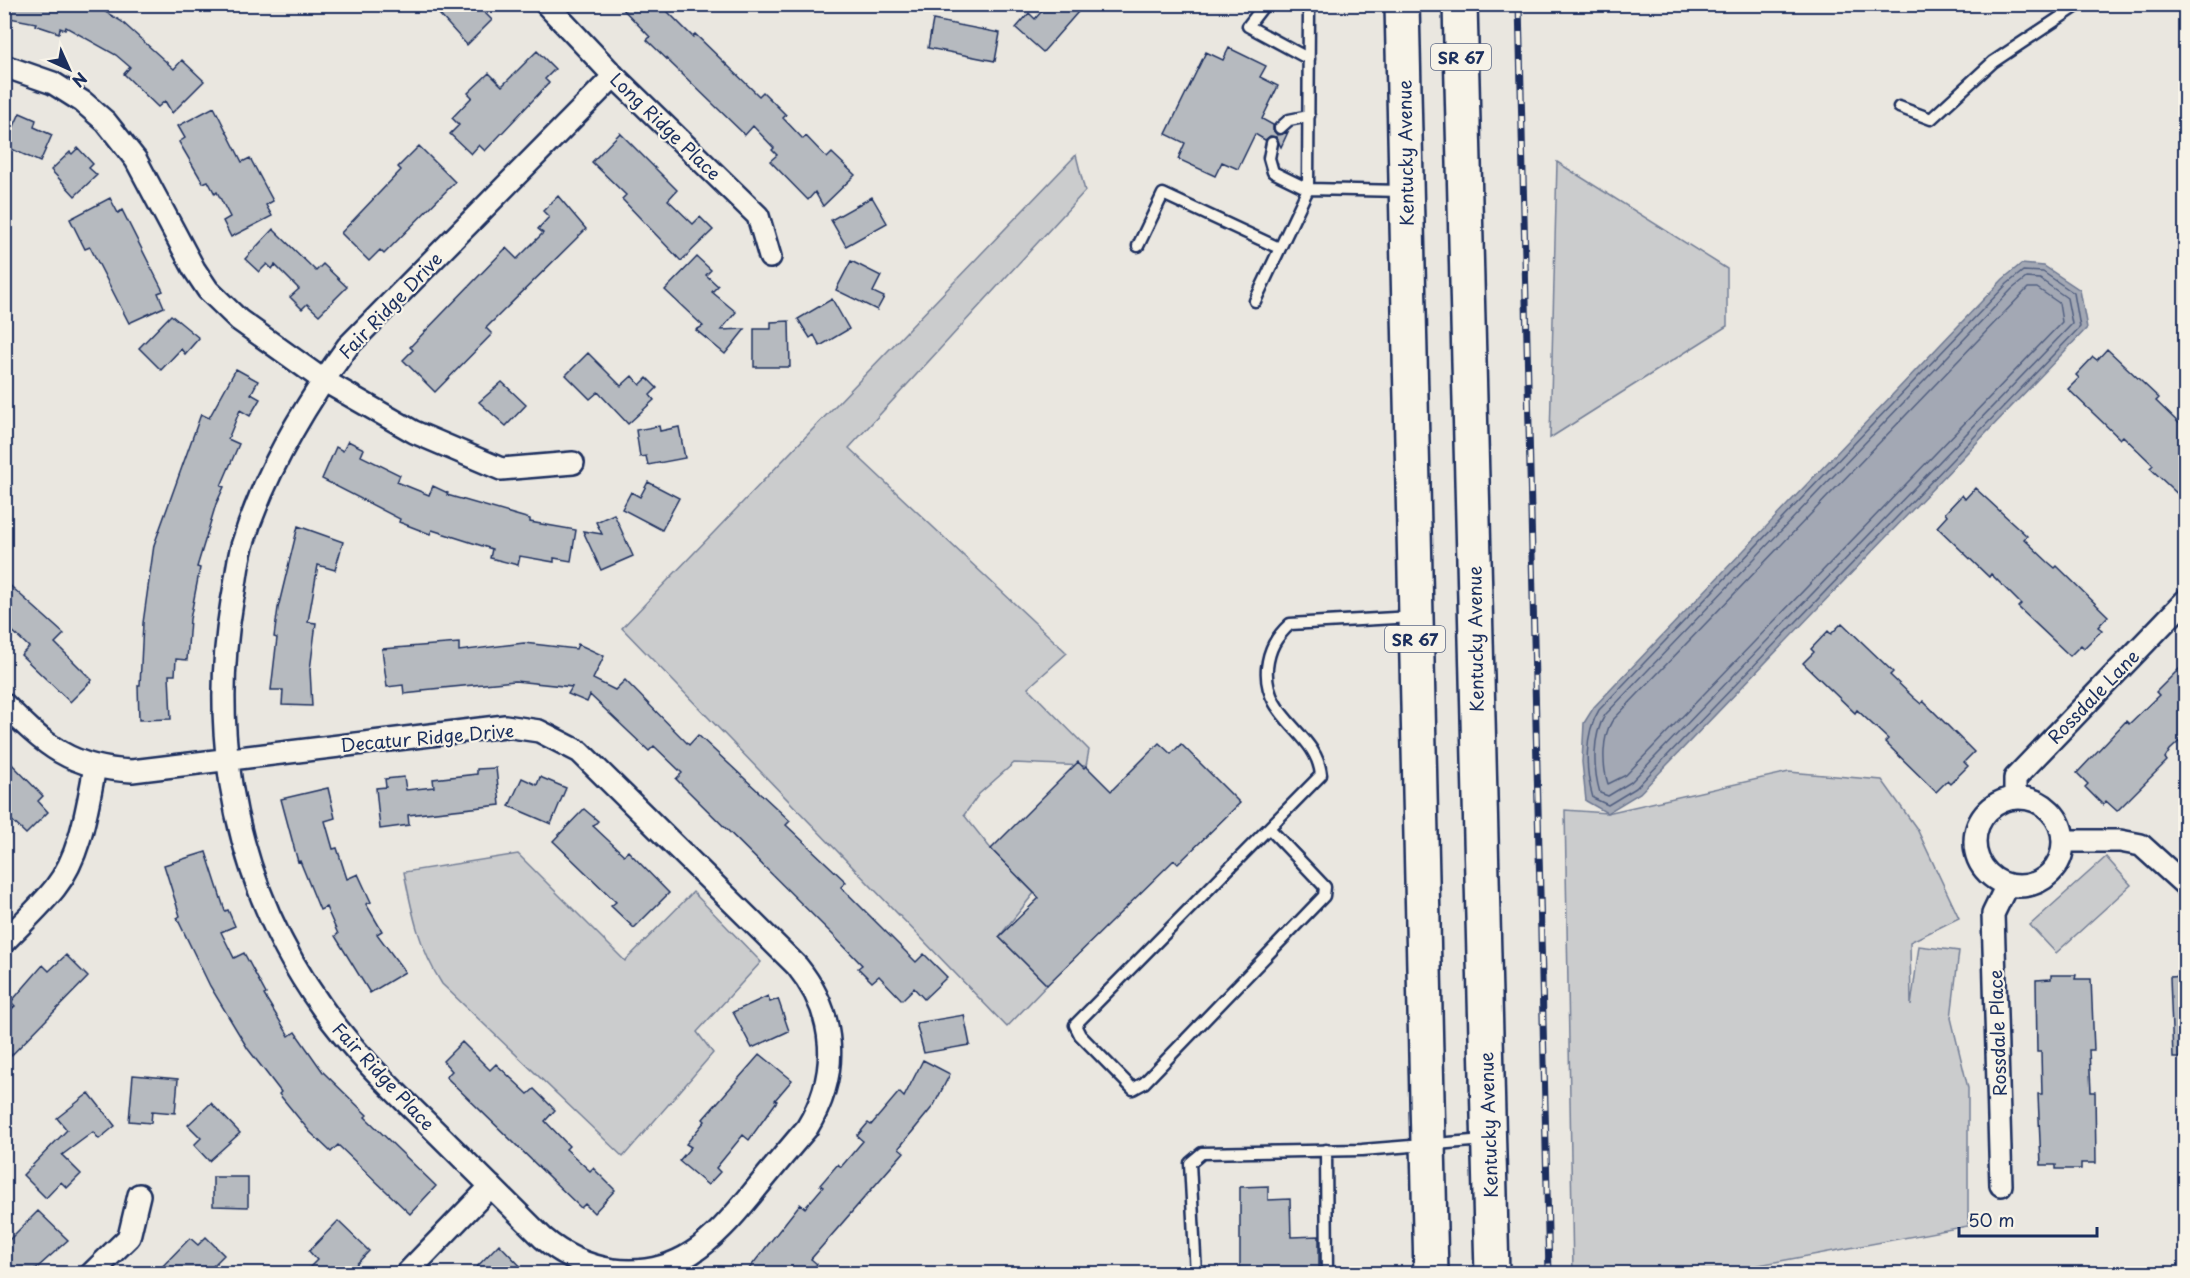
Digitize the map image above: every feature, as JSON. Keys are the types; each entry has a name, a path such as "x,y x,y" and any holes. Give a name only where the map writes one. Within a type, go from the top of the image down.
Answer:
{"main road":[{"name":"Kentucky Avenue","path":"1402,4 1431,1274"},
{"name":"Kentucky Avenue","path":"1460,4 1492,1274"}],"street":[{"name":"Long Ridge Place","path":"546,4 614,76 758,216 770,257"},
{"path":"4,66 53,83 83,102 106,122 136,160 194,269 208,290 239,320 323,380 414,432 501,469 573,462"},
{"name":"Fair Ridge Drive","path":"226,759 225,648 242,547 281,451 323,380 348,346 614,76"},
{"name":"Rossdale Lane","path":"2015,798 2015,778 2186,600"},
{"name":"Decatur Ridge Drive","path":"4,704 49,747 95,767 132,771 505,726 539,731 560,740 591,762 806,977 825,1014 831,1042 831,1070 816,1113 807,1128 708,1243 673,1263 634,1271"},
{"name":"Fair Ridge Place","path":"226,759 246,855 275,928 296,969 321,1006 361,1057 543,1238 564,1254 598,1268 634,1271"},
{"path":"4,942 54,890 71,861 83,829 95,767"},
{"path":"2015,798 2029,799 2048,809 2061,827 2063,841 2061,855 2046,877 2034,883 2007,885 1984,870 1974,845 1981,819 1990,808 2015,798"},
{"path":"2063,841 2120,842 2141,845 2183,883"},
{"name":"Rossdale Place","path":"2001,1185 1993,914 2007,885"},
{"path":"406,1274 491,1186"},
{"path":"91,1274 129,1237 140,1195"}],"lane":[{"path":"1265,4 1248,26 1309,59"},
{"path":"1255,301 1308,189 1309,4"},
{"path":"1899,106 1931,119 1993,62 2080,4"},
{"path":"1280,128 1289,120 1309,117"},
{"path":"1272,143 1269,158 1273,172 1308,189 1406,191"},
{"path":"1138,246 1163,194 1279,248"},
{"path":"1269,828 1325,887 1324,896 1144,1083 1133,1089 1080,1035 1075,1025 1321,775 1319,759 1279,712 1266,685 1268,660 1276,637 1290,624 1415,617"},
{"path":"1196,1274 1191,1163 1196,1156 1202,1153 1326,1150 1488,1140"},
{"path":"1326,1150 1327,1274"}],"shaded area":[{"path":"1076,155 1085,191 849,448 1067,653 1028,688 1089,750 1086,766 1014,763 979,794 964,815 991,849 1034,893 999,937 1047,985 1007,1027 622,628"},
{"path":"1557,162 1727,269 1727,326 1550,438"},
{"path":"1789,772 1882,780 1917,829 1959,918 1910,942 1911,1006 1919,946 1959,951 1951,1018 1968,1088 1968,1226 1726,1273 1573,1273 1565,810 1607,813"},
{"path":"518,854 625,961 693,892 761,962 697,1032 713,1053 623,1157 442,984 422,944 413,916 404,872"},
{"path":"2106,857 2131,885 2056,953 2030,925"}],"water":[{"path":"2021,264 2044,266 2080,290 2087,328 1640,793 1607,813 1586,801 1582,762 1584,723 1594,707 2003,279"}],"building":[{"path":"4,4 92,4 121,21 174,69 182,60 204,81 172,113 165,101 158,107 124,74 130,67 116,55 66,27 65,30 60,28 59,33 35,25 36,23 4,17"},
{"path":"430,4 476,4 492,20 467,45"},
{"path":"618,4 660,4 693,37 695,34 759,96 763,92 786,115 783,118 803,139 806,136 827,158 832,153 855,175 823,206 815,192 808,200 770,161 777,155 772,150 774,148 753,126 745,135 647,40 650,37"},
{"path":"1048,4 1085,4 1043,52 1016,28 1029,13 1035,19"},
{"path":"933,20 1000,33 995,61 928,48"},
{"path":"1229,48 1266,66 1260,77 1278,86 1262,119 1273,125 1273,130 1277,135 1288,132 1281,147 1276,137 1270,136 1265,140 1255,134 1238,169 1222,162 1215,176 1178,159 1185,143 1166,134 1206,52 1223,60"},
{"path":"537,51 555,69 545,79 549,83 485,151 479,145 471,154 450,134 459,125 452,118 472,97 468,93 489,73 502,86"},
{"path":"214,107 242,162 250,158 273,201 266,205 272,216 231,237 223,221 230,217 217,192 215,194 208,181 203,183 179,142 185,138 178,126"},
{"path":"20,113 36,120 34,127 52,135 40,162 5,146"},
{"path":"620,133 677,190 668,200 693,224 700,217 713,230 681,261 622,199 626,195 592,162"},
{"path":"419,146 455,182 384,254 380,250 369,261 341,233 401,170 398,167"},
{"path":"78,148 93,164 89,168 97,175 75,196 51,170 70,152 72,154"},
{"path":"558,196 586,229 486,328 492,334 435,392 403,360 413,350 410,347 506,248 517,259 543,233 538,229 549,217 543,211"},
{"path":"872,197 887,223 846,246 831,220"},
{"path":"110,198 118,213 122,210 163,291 158,293 164,307 129,323 90,247 85,249 70,219"},
{"path":"273,229 316,271 323,264 347,287 319,315 307,304 302,309 290,297 299,289 275,265 272,269 267,264 259,272 245,259"},
{"path":"697,257 711,270 706,275 718,286 712,292 736,312 721,330 745,329 725,354 696,330 703,326 665,290"},
{"path":"851,261 881,276 873,292 884,297 877,310 836,290"},
{"path":"832,299 849,329 820,346 814,335 810,338 798,319"},
{"path":"171,315 199,338 185,354 181,349 161,370 139,348"},
{"path":"789,321 790,367 754,367 754,329 771,329 771,322"},
{"path":"2107,349 2159,398 2156,401 2186,430 2186,502 2150,468 2153,465 2123,436 2120,439 2068,389 2079,378 2076,375 2093,357 2097,360"},
{"path":"588,353 621,386 632,376 640,385 647,378 657,388 650,395 654,400 628,424 598,392 590,399 566,375"},
{"path":"236,369 258,381 251,394 260,399 250,416 240,410 228,439 239,444 221,486 224,487 216,504 197,567 200,568 190,619 187,660 176,659 175,675 169,675 171,719 139,720 138,685 140,685 143,623 154,545 201,414 209,418"},
{"path":"502,382 526,405 506,426 479,402"},
{"path":"659,426 660,431 679,427 685,458 648,465 646,456 640,457 636,430"},
{"path":"348,441 364,449 361,456 400,475 397,482 429,495 433,486 448,493 447,495 530,519 530,522 576,530 571,561 554,558 554,562 520,556 518,565 490,558 492,549 432,530 430,534 399,522 400,519 322,479 336,447 343,451"},
{"path":"648,482 679,498 662,530 622,509 631,492 640,497"},
{"path":"1975,488 2027,536 2024,539 2055,568 2057,566 2108,616 2098,627 2102,630 2084,648 2081,645 2070,656 2018,607 2021,604 1991,574 1989,577 1937,527 1947,516 1945,513 1962,495 1965,499"},
{"path":"614,514 633,556 601,570 583,531 602,534 596,522"},
{"path":"298,526 343,542 335,570 318,565 308,622 316,623 310,670 312,706 282,705 283,690 271,690 278,608"},
{"path":"4,580 64,634 55,643 92,680 70,702 21,655 29,647 4,623"},
{"path":"1842,623 1893,672 1890,675 1921,704 1923,701 1974,752 1964,762 1968,766 1950,784 1947,781 1936,792 1885,742 1888,739 1857,710 1855,713 1803,663 1814,652 1811,649 1828,631 1831,634"},
{"path":"459,643 459,651 524,643 576,649 578,644 604,656 593,679 615,690 625,680 689,745 698,735 790,821 786,825 846,882 841,887 916,962 924,954 947,977 924,999 914,988 902,1000 879,976 872,982 858,968 862,965 676,779 682,773 654,746 649,751 590,695 587,702 568,694 572,687 515,681 422,690 422,692 404,694 403,685 387,687 382,649"},
{"path":"2186,662 2186,735 2170,750 2165,758 2167,761 2117,811 2106,801 2103,805 2085,787 2088,784 2077,773 2126,721 2129,724 2159,695 2156,692"},
{"path":"1159,743 1171,754 1181,744 1240,803 1178,864 1174,860 1047,985 999,937 1039,898 991,849 1078,762 1084,768 1086,766 1111,791"},
{"path":"4,756 43,796 38,801 48,812 26,834 4,813"},
{"path":"496,768 500,805 408,815 409,825 380,829 376,788 386,787 385,779 404,777 406,790 434,787 433,779 477,774 477,769"},
{"path":"540,777 566,788 551,824 509,806 522,778 537,785"},
{"path":"328,788 335,818 325,821 333,849 337,848 347,879 358,874 371,902 366,904 382,931 377,934 405,972 370,993 335,936 338,934 326,907 320,910 300,861 298,862 281,799"},
{"path":"584,809 598,821 593,826 624,855 628,851 669,893 634,928 611,906 616,902 553,841"},
{"path":"206,852 225,911 228,910 235,926 221,932 234,958 244,953 266,994 264,995 289,1036 295,1032 323,1072 367,1115 365,1117 436,1186 410,1214 338,1145 331,1152 310,1132 279,1094 281,1092 248,1049 210,986 177,918 180,916 164,865"},
{"path":"66,955 88,977 4,1063 4,1016 15,1006 11,1002 43,965 49,971"},
{"path":"2051,975 2076,975 2075,979 2091,979 2094,1050 2089,1050 2091,1092 2095,1092 2096,1163 2081,1163 2081,1169 2056,1169 2056,1165 2041,1165 2038,1094 2042,1094 2041,1052 2037,1052 2036,980 2051,979"},
{"path":"2186,976 2186,1058 2173,1058 2170,977"},
{"path":"768,996 770,1002 778,999 789,1031 752,1048 733,1012"},
{"path":"964,1015 970,1045 924,1053 916,1023"},
{"path":"462,1042 490,1070 496,1064 528,1094 534,1089 555,1110 545,1121 569,1146 566,1149 590,1171 593,1168 615,1190 594,1213 585,1204 581,1208 446,1077 452,1071 443,1061"},
{"path":"760,1054 792,1080 775,1100 777,1101 749,1140 743,1135 716,1168 720,1172 708,1185 679,1161 691,1147 686,1144 705,1121 703,1119"},
{"path":"923,1060 950,1074 934,1105 899,1148 904,1152 811,1259 817,1264 809,1274 745,1274 800,1204 805,1208 823,1187 820,1185 838,1164 841,1167 863,1141 857,1136 868,1123 871,1125 899,1092 904,1097"},
{"path":"133,1075 178,1079 175,1113 152,1111 151,1123 129,1121"},
{"path":"89,1093 115,1126 99,1139 93,1132 62,1155 81,1174 67,1188 61,1182 46,1198 23,1175 67,1130 57,1118"},
{"path":"211,1103 240,1133 209,1161 194,1145 201,1138 188,1125"},
{"path":"213,1177 248,1177 248,1207 213,1206"},
{"path":"1268,1186 1268,1200 1290,1199 1291,1237 1319,1236 1319,1274 1240,1274 1240,1187"},
{"path":"38,1211 68,1240 30,1274 4,1274 4,1245"},
{"path":"338,1221 369,1251 347,1274 303,1274 317,1260 309,1251"},
{"path":"206,1237 224,1255 205,1274 155,1274 190,1238 198,1245"},
{"path":"499,1244 528,1274 470,1274"}],"railway":[{"path":"1519,4 1549,1274"}]}
